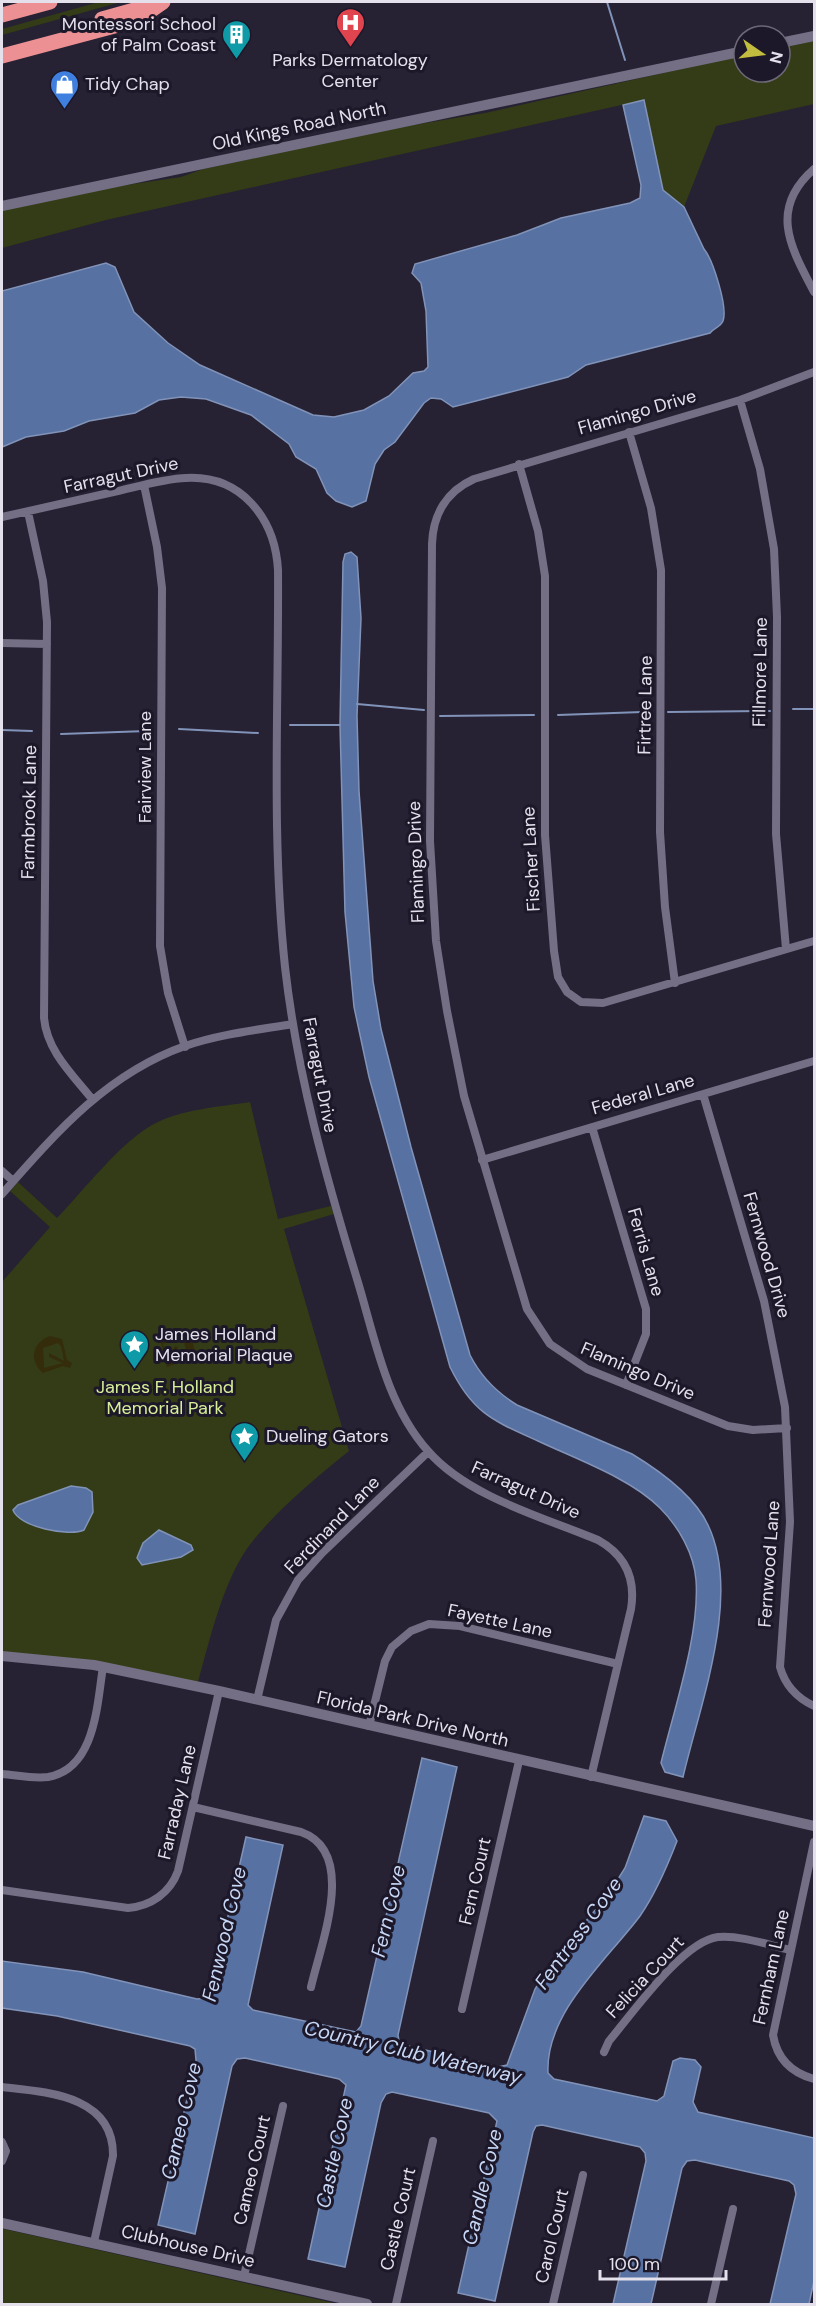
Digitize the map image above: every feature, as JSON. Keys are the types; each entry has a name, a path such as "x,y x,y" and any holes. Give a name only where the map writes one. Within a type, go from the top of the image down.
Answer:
{"highway":[{"path":"2,15 50,2"},
{"path":"2,47 163,2"},
{"path":"2,56 137,20 163,2"}],"street":[{"path":"792,41 814,36"},
{"name":"Old Kings Road North","path":"2,206 732,54"},
{"path":"814,169 794,196 787,227 792,250 814,292"},
{"name":"Flamingo Drive","path":"787,1428 753,1430 728,1426 626,1386 569,1359 550,1344 534,1324 522,1296 482,1160 454,1049 434,913 430,841 432,535 440,509 458,488 480,476 740,400 814,372"},
{"name":"Fillmore Lane","path":"740,400 763,482 776,562 776,845 786,949"},
{"name":"Firtree Lane","path":"629,432 651,508 661,570 660,838 665,908 675,982"},
{"name":"Fischer Lane","path":"519,464 538,531 545,576 545,843 552,937 558,977 570,995 581,1002 594,1004 814,941"},
{"name":"Farragut Drive","path":"2,518 144,485 187,478 222,483 240,493 256,507 268,524 274,541 279,586 277,855 282,941 293,1024 320,1158 388,1381 406,1423 428,1452 470,1485 598,1540 622,1559 630,1575 633,1594 591,1777"},
{"name":"Fairview Lane","path":"144,485 157,547 162,588 160,946 165,983 185,1047"},
{"name":"Farmbrook Lane","path":"28,512 44,589 47,644 44,1018 46,1032 55,1051 92,1099"},
{"path":"2,644 47,644"},
{"path":"2,1194 50,1139 92,1099 134,1070 185,1047 223,1036 293,1024"},
{"name":"Federal Lane","path":"482,1160 814,1063"},
{"name":"Fernwood Drive","path":"703,1094 764,1301 787,1428"},
{"name":"Ferris Lane","path":"592,1127 646,1309 646,1335 626,1386"},
{"path":"2,1171 13,1181"},
{"name":"Fernwood Lane","path":"787,1428 790,1529 779,1660 785,1679 798,1696 814,1706"},
{"name":"Ferdinand Lane","path":"256,1700 276,1620 298,1580 322,1553 428,1452"},
{"name":"Fayette Lane","path":"369,1726 386,1661 392,1647 411,1631 429,1624 460,1626 618,1664"},
{"name":"Florida Park Drive North","path":"2,1656 103,1667 219,1691 519,1761 814,1826"},
{"path":"2,1774 47,1777 72,1763 90,1737 103,1667"},
{"name":"Farraday Lane","path":"2,1890 121,1908 147,1904 168,1889 176,1878 219,1691"},
{"name":"Fern Court","path":"462,2009 519,1761"},
{"path":"193,1807 301,1832 314,1838 328,1853 333,1874 332,1892 310,1987"},
{"name":"Fernham Lane","path":"814,1842 774,2026 775,2043 789,2067 814,2079"},
{"name":"Felicia Court","path":"604,2052 609,2041 671,1969 699,1943 727,1937 791,1950"},
{"path":"2,2087 46,2092 76,2100 93,2110 105,2124 112,2141 113,2156 94,2242"},
{"name":"Cameo Court","path":"244,2276 283,2106"},
{"name":"Castle Court","path":"396,2304 433,2141"},
{"path":"2,2142 6,2151 2,2161"},
{"name":"Carol Court","path":"553,2304 583,2175"},
{"path":"711,2304 733,2209"},
{"name":"Clubhouse Drive","path":"2,2223 367,2304"}],"green space":[{"path":"99,2 121,2 2,35 2,29"},
{"path":"814,41 814,104 716,126 684,207 663,190 644,100 106,220 2,248 2,210 106,188 181,177 203,169 390,129 485,113 732,58 732,84 792,84 792,46"},
{"name":"James F. Holland Memorial Park","path":"250,1102 278,1219 331,1206 334,1214 284,1229 349,1451 286,1506 262,1530 242,1556 219,1609 198,1682 2,1653 2,1282 50,1227 10,1191 18,1182 57,1218 127,1143 152,1125 175,1115"},
{"path":"2,2229 4,2229 338,2304 2,2304"}],"sand":[{"path":"176,1328 191,1336 195,1351 191,1358 167,1367 160,1338 167,1330","holes":["179,1337 183,1339 187,1354 170,1361 178,1347 175,1346 168,1360 163,1344"]},
{"path":"50,1336 62,1339 67,1360 72,1363 70,1368 63,1366 43,1373 38,1368 34,1357 36,1347","holes":["58,1343 61,1346 64,1361 49,1353 49,1357 63,1363 44,1368 43,1348"]}],"water":[{"path":"644,100 663,190 684,207 708,255 719,284 723,321 710,333 586,365 568,377 453,407 441,399 431,398 424,403 395,442 384,450 375,464 366,501 352,507 336,501 327,493 316,469 296,457 289,444 251,415 206,399 181,397 159,400 135,413 89,421 64,431 26,437 2,447 2,291 106,263 115,267 134,312 168,343 200,365 313,415 334,417 364,410 389,396 413,373 424,371 428,367 426,311 421,283 412,273 415,264 517,235 561,218 630,203 640,198 641,185 623,105"},
{"path":"351,552 357,557 361,618 357,716 359,791 373,981 381,1029 411,1147 470,1355 484,1377 502,1395 517,1405 632,1454 643,1461 685,1494 708,1525 717,1553 721,1584 720,1617 715,1650 683,1777 665,1772 661,1763 685,1672 694,1624 696,1580 689,1551 673,1524 660,1508 634,1487 497,1421 476,1406 467,1396 450,1367 369,1077 354,1007 345,912 340,725 343,562 345,554"},
{"path":"71,1486 86,1488 92,1492 93,1512 84,1530 67,1532 34,1526 17,1516 13,1510 18,1505"},
{"path":"159,1530 191,1545 193,1550 181,1557 142,1565 137,1558 143,1543"},
{"path":"422,1758 457,1767 398,2035 399,2041 404,2045 498,2067 507,2065 535,1989 558,1954 608,1895 625,1868 644,1816 666,1821 677,1841 661,1880 640,1916 581,1988 567,2009 556,2029 550,2051 548,2073 554,2079 657,2101 664,2096 673,2061 680,2058 695,2060 701,2067 693,2102 698,2112 814,2138 814,2281 809,2304 770,2304 796,2194 794,2185 789,2181 695,2160 687,2161 682,2168 651,2304 613,2304 646,2161 645,2153 640,2147 542,2125 536,2126 533,2132 495,2301 458,2293 497,2121 489,2113 392,2092 386,2094 381,2103 345,2267 308,2259 346,2085 339,2079 245,2058 237,2059 232,2066 195,2234 158,2225 196,2060 195,2049 57,2016 2,2008 2,1961 83,1972 197,1999 206,1998 211,1991 246,1837 283,1845 248,2005 253,2010 356,2032 361,2026"}],"waterway":[{"path":"607,2 625,60"},
{"path":"357,704 424,710"},
{"path":"793,709 814,709"},
{"path":"668,712 770,711"},
{"path":"558,715 642,712"},
{"path":"440,716 534,715"},
{"path":"290,725 340,725"},
{"path":"179,729 258,733"},
{"path":"2,730 32,731"},
{"path":"61,734 147,731"}],"place":[{"name":"Parks Dermatology Center","path":"350,48"},
{"name":"Montessori School of Palm Coast","path":"237,60"},
{"name":"Tidy Chap","path":"64,110"},
{"name":"James Holland Memorial Plaque","path":"134,1370"},
{"name":"Dueling Gators","path":"245,1462"}],"water label":[{"name":"Fern Cove","path":"388,1911"},
{"name":"Fentress Cove","path":"578,1933"},
{"name":"Fenwood Cove","path":"224,1934"},
{"name":"Country Club Waterway","path":"413,2052"},
{"name":"Cameo Cove","path":"181,2121"},
{"name":"Castle Cove","path":"334,2153"},
{"name":"Candle Cove","path":"482,2187"}]}
